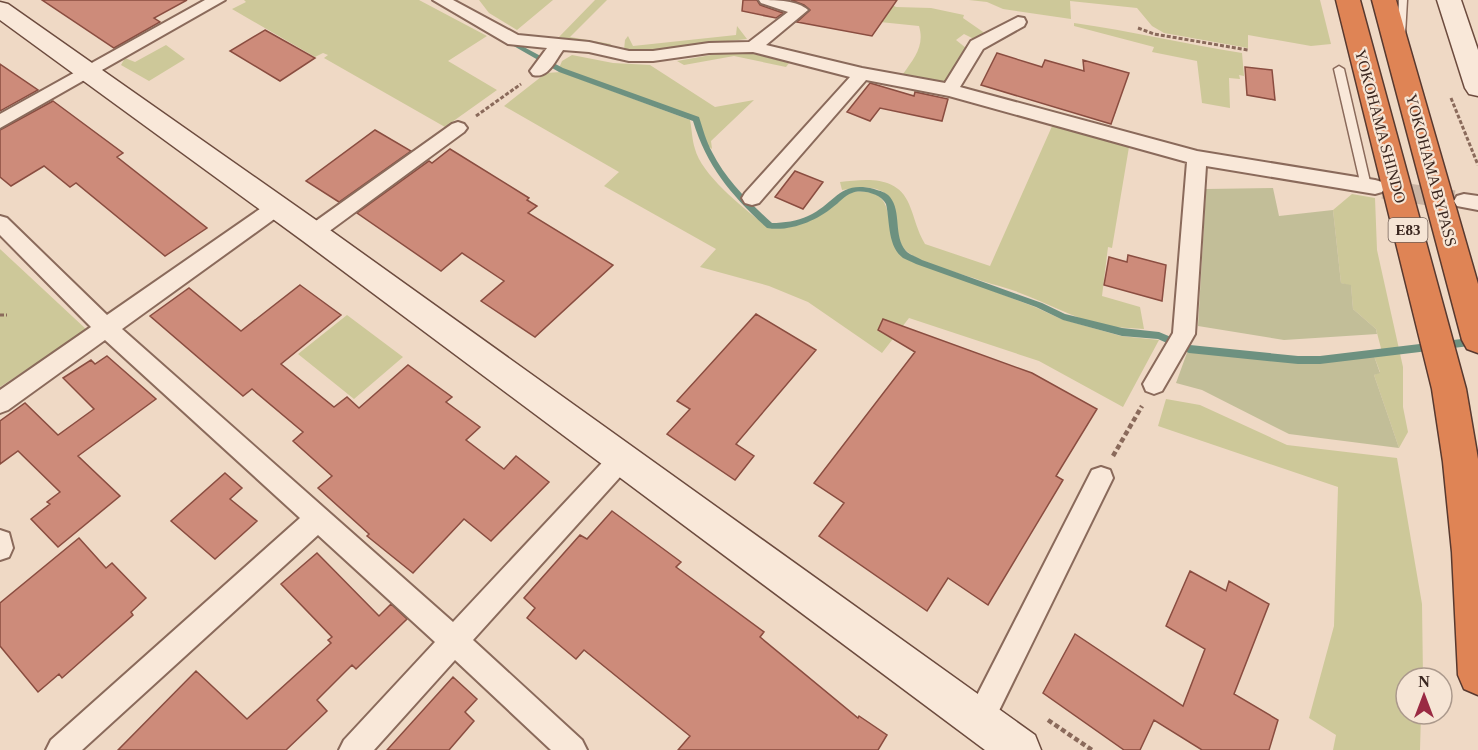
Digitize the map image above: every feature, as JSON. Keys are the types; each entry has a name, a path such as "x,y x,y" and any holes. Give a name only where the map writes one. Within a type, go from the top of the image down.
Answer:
{"highway":[{"name":"YOKOHAMA SHINDO","path":"1348,0 1449,389 1461,462 1471,552 1478,675"},
{"name":"YOKOHAMA BYPASS","path":"1384,0 1478,340"}],"street":[{"path":"0,122 216,0"},
{"path":"441,0 514,40 589,47 629,56 653,56 709,48 753,47 862,75 950,90 1197,158 1371,187"},
{"path":"465,0 474,19"},
{"path":"768,0 806,5"},
{"path":"1449,0 1478,88"},
{"path":"753,47 806,5"},
{"path":"0,9 313,233 1020,750"},
{"path":"950,90 977,45 1018,22"},
{"path":"539,71 559,44"},
{"path":"752,198 862,75"},
{"path":"313,233 459,129"},
{"path":"1154,384 1184,334 1197,158"},
{"path":"0,403 277,207"},
{"path":"0,223 105,327 572,750"},
{"path":"356,749 622,458"},
{"path":"980,720 1101,478"},
{"path":"61,750 318,518"},
{"path":"0,542 0,548"}],"lane":[{"path":"1400,53 1403,0"},
{"path":"1339,69 1371,187"}],"path":[{"path":"1138,28 1154,34 1248,50"},
{"path":"459,129 539,71"},
{"path":"0,315 7,315"},
{"path":"1101,478 1154,384"},
{"path":"1048,720 1092,750"}],"shaded area":[{"path":"244,0 419,0 487,36 448,61 497,90 445,127 324,58 328,55 323,53 315,57 232,9 246,2"},
{"path":"479,0 553,0 517,30 489,13"},
{"path":"595,0 607,0 570,37 611,44 609,47 559,37"},
{"path":"969,0 1320,0 1331,44 1311,46 1248,35 1248,48 1164,33 1152,26 1137,8 1070,1 1071,19 1003,9 987,2"},
{"path":"892,5 931,8 964,15 963,18 986,34 974,39 964,34 956,40 966,48 957,60 948,84 903,74 917,52 921,40 919,26 880,22"},
{"path":"1074,23 1242,53 1244,76 1239,75 1240,79 1229,78 1230,108 1202,103 1197,61 1152,52 1154,47 1074,26"},
{"path":"737,26 747,39 691,45 676,49 624,50 628,36 633,46 736,35"},
{"path":"166,45 185,59 149,81 121,65 125,58 135,62"},
{"path":"728,52 746,52 789,63 786,67 734,56 684,65 677,61"},
{"path":"572,55 613,63 650,65 715,107 754,100 711,141 712,149 707,145 697,119 559,68 562,61"},
{"path":"561,72 690,120 695,149 706,170 726,192 769,228 791,227 811,220 846,193 864,192 876,195 883,201 887,210 895,245 902,256 1061,319 1121,336 1159,340 1123,407 1039,361 909,318 882,353 808,302 769,286 700,267 716,249 604,186 619,172 504,106 546,73"},
{"path":"1053,124 1129,147 1112,248 1108,247 1102,296 1140,307 1144,329 1112,327 1090,322 1018,292 916,258 900,243 889,197 881,190 866,188 842,190 840,182 860,180 880,181 897,188 909,204 925,244 990,266"},
{"path":"1273,188 1279,216 1333,210 1341,283 1351,285 1353,309 1376,329 1377,334 1284,340 1198,326 1206,189"},
{"path":"1352,194 1375,198 1377,250 1403,367 1403,407 1408,432 1399,448 1374,375 1380,372 1374,356 1383,356 1376,329 1353,309 1351,286 1341,283 1333,210"},
{"path":"0,249 87,330 0,387"},
{"path":"347,315 403,357 354,399 298,354"},
{"path":"1188,350 1301,363 1374,356 1380,373 1374,375 1399,448 1289,434 1202,390 1176,383"},
{"path":"1166,399 1200,405 1287,445 1397,458 1422,604 1423,666 1394,666 1394,726 1421,726 1420,750 1333,750 1336,735 1309,718 1334,626 1338,487 1158,426"}],"building":[{"path":"42,0 187,0 154,18 160,22 114,48"},
{"path":"743,0 757,0 760,5 783,13 776,18 742,11"},
{"path":"791,0 897,0 872,36 797,22 810,10"},
{"path":"265,30 315,58 280,81 230,51"},
{"path":"997,53 1042,67 1045,60 1084,71 1083,60 1129,73 1111,124 981,85"},
{"path":"0,64 38,90 0,111"},
{"path":"1245,67 1272,70 1275,100 1247,95"},
{"path":"870,83 914,96 915,92 948,99 942,121 880,108 870,121 847,112"},
{"path":"53,101 123,153 117,157 207,228 165,256 76,183 70,187 44,166 11,186 0,177 0,130"},
{"path":"375,130 411,151 339,202 306,181"},
{"path":"450,149 529,198 527,200 537,206 528,213 613,265 535,337 481,301 504,281 462,253 441,271 357,213 429,161 432,163"},
{"path":"795,171 823,182 803,209 775,197"},
{"path":"1128,255 1166,265 1162,301 1104,285 1109,257 1127,262"},
{"path":"300,285 341,315 281,364 334,407 347,397 359,408 408,365 452,397 446,402 480,427 466,440 504,469 516,456 549,482 491,541 464,519 413,573 367,536 369,534 318,488 332,476 293,441 303,432 252,389 243,396 150,316 189,288 241,331"},
{"path":"756,314 816,350 736,444 754,456 735,480 667,434 690,409 677,401"},
{"path":"883,319 1032,373 1097,409 1056,476 1063,480 988,605 948,578 927,611 819,536 844,503 814,483 915,352 878,330"},
{"path":"107,356 156,399 78,456 120,496 58,547 31,519 50,504 47,502 60,492 18,451 0,464 0,421 25,403 58,435 94,409 63,378 91,360 95,364"},
{"path":"225,473 242,488 230,499 257,521 215,559 171,521"},
{"path":"612,511 681,562 676,567 764,632 760,637 858,718 859,716 887,735 878,750 678,750 690,736 584,650 576,659 527,618 535,608 524,598 580,535 587,539"},
{"path":"79,538 106,568 112,563 146,598 131,612 133,615 62,678 59,674 38,692 0,646 0,603"},
{"path":"317,553 379,616 391,604 407,619 356,669 352,665 317,700 327,711 286,750 118,750 196,671 247,719 331,643 328,640 332,637 281,584"},
{"path":"1190,571 1226,591 1229,581 1269,604 1234,694 1278,720 1269,750 1202,750 1154,720 1140,750 1124,750 1043,693 1075,634 1183,706 1205,649 1166,626"},
{"path":"453,677 477,699 465,712 474,721 449,750 387,750"}],"waterway":[{"path":"505,39 561,70 696,119 715,166 734,191 770,226 791,224 811,218 853,189 881,194 890,204 898,246 906,256 1039,305 1063,317 1122,332 1159,336 1189,349 1298,360 1320,360 1478,341"}],"tunnel":[{"path":"1383,189 1454,200"}]}
